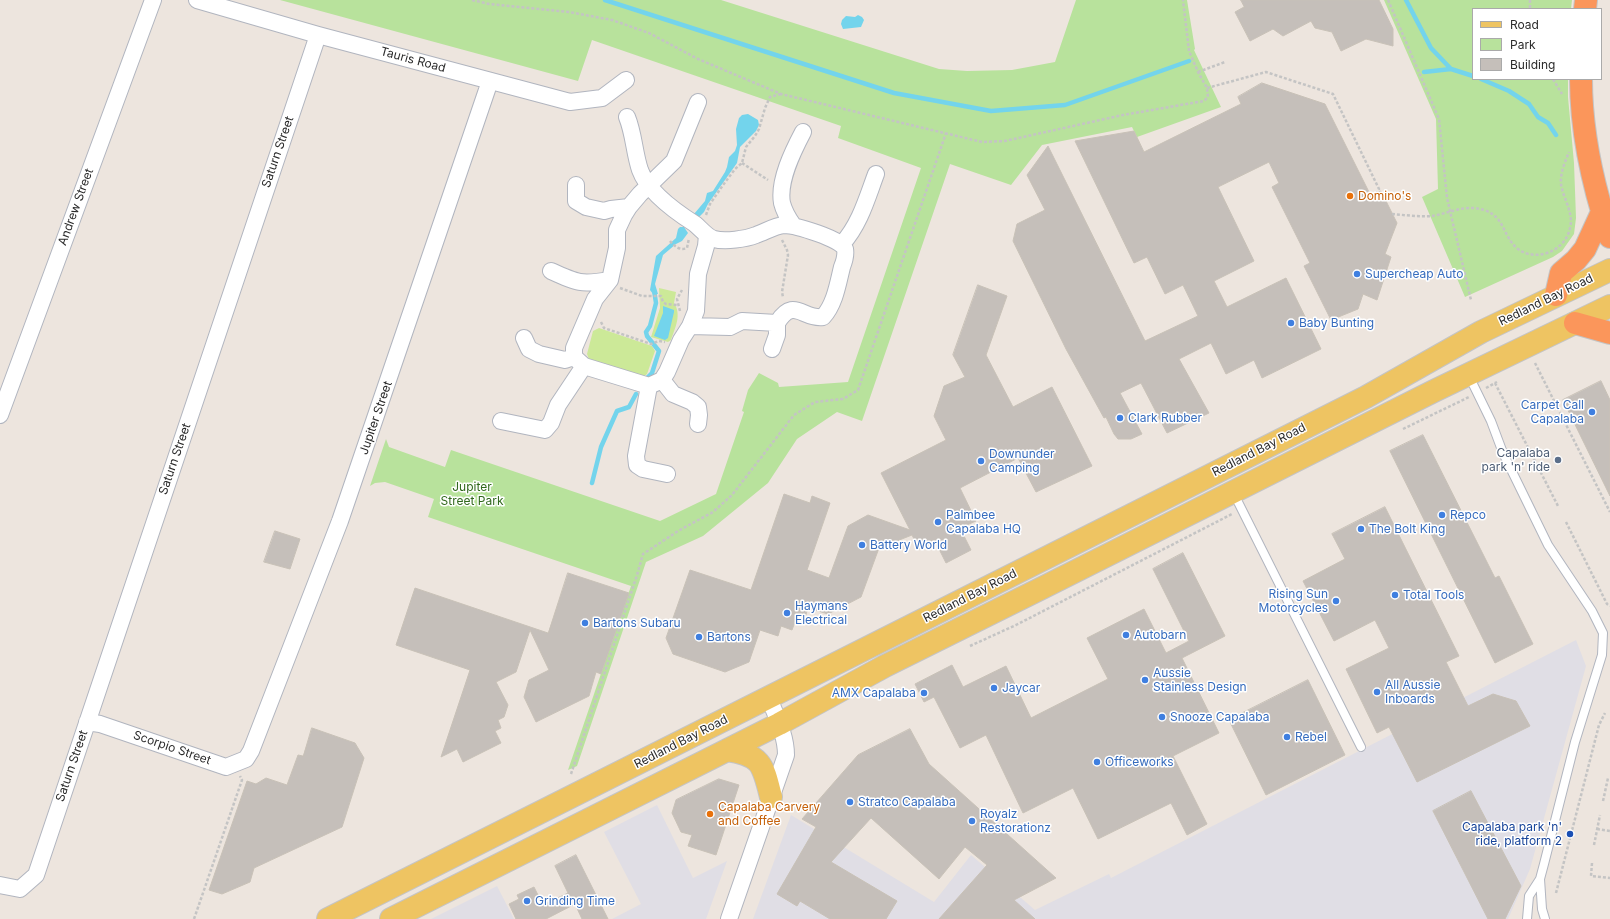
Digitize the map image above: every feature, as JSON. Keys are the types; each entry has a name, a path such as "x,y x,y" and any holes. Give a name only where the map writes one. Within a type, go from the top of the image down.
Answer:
{"highway":[{"path":"1581,80 1582,112 1588,155 1602,212 1610,237"},
{"path":"1556,295 1561,273 1576,260 1584,249 1602,212"},
{"path":"1575,323 1610,333"}],"main road":[{"name":"Redland Bay Road","path":"328,919 1222,470 1366,397 1481,332 1610,270"},
{"name":"Redland Bay Road","path":"391,919 779,724 885,666 1232,491 1473,384 1575,323 1610,306"},
{"path":"1222,470 1232,491"},
{"path":"727,750 742,752 752,756 758,762 763,769 770,797"}],"street":[{"name":"Andrew Street","path":"0,413 153,0"},
{"name":"Tauris Road","path":"197,0 318,35 570,102 602,98 626,80"},
{"name":"Saturn Street","path":"0,885 20,889 36,875 318,35"},
{"name":"Jupiter Street","path":"234,763 246,759 251,750 340,521 490,81"},
{"path":"501,421 545,430 550,423 579,361 574,348 597,315 595,299 612,285 618,230 628,207 674,161 698,102"},
{"path":"627,117 632,130 640,170 649,185 679,214 714,239 744,239 783,225 793,225 830,238 842,244 845,249 844,259 829,310 823,317 817,318 802,311 792,309 783,314 777,323 776,335 772,349"},
{"path":"793,225 786,215 782,202 783,187 786,170 803,132"},
{"path":"842,244 851,234 859,220 876,174"},
{"path":"576,185 576,201 586,207 604,212 618,230"},
{"path":"604,212 611,208 628,207"},
{"path":"667,474 643,469 637,465 636,456 655,383 668,372 681,340 690,326 696,311 698,274 706,246 702,230"},
{"path":"551,271 576,282 612,285"},
{"path":"576,282 597,315"},
{"path":"690,326 730,327 742,322 777,323"},
{"path":"524,338 528,349 539,354 565,360 579,361 655,383 673,394 692,402 698,407 698,424"},
{"path":"729,919 770,797 786,755 786,747 779,724 768,698"},
{"name":"Scorpio Street","path":"87,722 100,724 226,767 234,763"}],"lane":[{"path":"1473,384 1503,453 1548,545 1592,611 1603,633 1602,655 1575,742 1540,879 1529,896 1527,904 1527,919"},
{"path":"1232,491 1361,747"},
{"path":"1540,879 1542,909 1545,919"}],"path":[{"path":"472,0 488,4 569,12 612,20 649,34 698,60 781,94 982,142 1005,141 1123,115 1204,101 1208,97 1207,88 1189,51 1183,0"},
{"path":"1388,0 1440,119 1447,198 1471,300"},
{"path":"1198,72 1225,62"},
{"path":"1207,88 1266,72 1333,94 1379,189 1377,193"},
{"path":"1554,80 1565,99"},
{"path":"670,241 674,246 681,249 687,248 691,233 690,229 702,230 710,204 735,169 742,163 746,146 759,129 770,97 781,94"},
{"path":"571,774 637,575 642,554 678,531 713,512 732,495 794,415 815,402 843,399 858,390 946,133"},
{"path":"1392,214 1430,216 1473,208 1490,213 1499,220 1511,241 1519,249 1541,255 1554,251 1566,239 1571,224 1561,182 1562,172 1570,146"},
{"path":"612,285 642,296 661,296 663,302 666,304 678,305"},
{"path":"595,324 597,315"},
{"path":"597,315 604,328 651,344 659,341"},
{"path":"1529,367 1542,360"},
{"path":"1535,363 1610,512"},
{"path":"1473,384 1495,383 1502,380"},
{"path":"1495,383 1558,506"},
{"path":"1566,522 1607,604 1610,606"},
{"path":"1556,893 1598,732 1605,713"},
{"path":"194,919 242,780 234,763"},
{"path":"1602,801 1608,778"},
{"path":"1594,846 1600,815"},
{"path":"1597,829 1610,831"},
{"path":"1592,863 1591,876 1610,878"}],"shaded area":[{"path":"1576,640 1586,666 1530,869 1508,919 753,919 791,815 934,902 971,855 1035,910 1109,874 1111,878"},
{"path":"657,805 693,878 727,861 706,919 612,919 641,904 604,832"},
{"path":"497,886 514,919 431,919"}],"green space":[{"name":"Jupiter Street Park","path":"280,0 721,0 939,69 967,71 1012,70 1055,62 1076,0 1187,0 1194,50 1221,107 1137,137 1132,127 1042,145 1011,185 950,164 862,421 837,412 797,439 768,483 703,536 646,562 577,766 568,770 631,586 428,517 434,499 385,482 375,483 370,486 386,439 389,447 445,467 451,450 660,521 716,494 744,412 742,411 748,390 759,373 778,383 779,387 848,382 921,168 838,138 841,126 592,40 578,81"},
{"path":"1384,0 1572,0 1571,8 1472,8 1472,80 1568,80 1576,218 1574,234 1562,251 1553,257 1465,297 1422,197 1438,189 1436,119"},
{"path":"659,288 676,292 674,303 678,317 671,340 668,342 651,337 660,308"},
{"path":"599,328 652,346 655,351 647,374 643,377 589,359 587,354 593,331"}],"water":[{"path":"858,15 864,20 861,27 843,29 841,24 842,20 846,16 855,17"},
{"path":"748,114 758,120 759,125 756,131 740,147 737,163 704,212 698,218 694,214 705,201 707,193 713,191 725,172 729,157 735,151 737,145 736,129 739,118 742,115"},
{"path":"680,227 684,227 688,233 682,241 663,255 655,284 658,294 653,294 650,290 656,256 676,238"},
{"path":"663,306 674,310 668,338 665,340 654,336 663,313"}],"building":[{"path":"1241,0 1379,0 1393,29 1393,46 1366,39 1341,51 1332,32 1315,28 1311,21 1283,36 1273,29 1250,41 1235,12 1244,7"},
{"path":"1262,83 1325,104 1371,196 1381,191 1397,223 1385,254 1391,257 1377,300 1363,294 1358,309 1331,320 1304,266 1310,263 1272,187 1279,183 1269,162 1218,187 1254,261 1214,281 1227,307 1286,278 1321,349 1262,378 1254,360 1226,374 1211,343 1179,359 1209,413 1167,433 1141,383 1120,393 1142,434 1131,439 1118,439 1106,417 1104,418 1066,349 1013,241 1017,224 1045,210 1027,175 1048,146 1145,341 1198,316 1183,285 1165,294 1147,257 1134,263 1075,141 1134,131 1144,152 1241,104 1238,97"},
{"path":"978,285 1007,296 986,355 1013,407 1052,387 1092,466 1036,492 1018,458 960,488 976,521 960,528 971,550 946,563 935,541 919,549 912,535 879,548 861,597 828,614 808,608 803,624 795,622 792,630 781,626 778,636 760,630 749,662 725,672 673,654 666,638 690,570 751,590 784,494 810,503 812,496 830,503 807,570 829,578 848,526 868,515 910,530 881,473 946,440 934,416 944,386 965,377 953,355"},
{"path":"1601,381 1610,400 1610,496 1563,400"},
{"name":"Repco","path":"1423,435 1495,578 1499,576 1533,644 1495,663 1390,451"},
{"path":"1385,507 1459,656 1446,662 1468,706 1493,694 1516,701 1530,726 1417,782 1389,727 1377,733 1346,669 1389,648 1375,620 1334,641 1303,581 1345,559 1332,534"},
{"path":"275,531 300,539 290,569 264,562"},
{"path":"1183,553 1225,636 1182,658 1219,733 1173,756 1207,824 1187,835 1171,803 1098,839 1073,788 1023,813 986,735 960,748 934,697 924,702 915,684 952,665 963,687 1006,666 1031,718 1108,679 1087,638 1144,609 1166,653 1189,641 1153,569"},
{"path":"568,573 629,593 601,674 596,672 589,696 536,722 524,697 529,680 549,670 530,630 516,672 496,682 508,705 504,717 498,720 501,728 495,731 501,743 463,762 457,749 441,757 470,670 396,645 415,588 548,633"},
{"name":"Rebel","path":"1308,680 1345,755 1266,795 1229,720"},
{"path":"312,728 355,743 364,758 342,827 254,868 250,882 222,894 209,890 247,781 256,784 266,778 287,785 298,755 303,756"},
{"path":"910,729 929,764 1056,878 1014,900 1035,919 939,919 987,865 965,847 939,879 871,818 831,862 897,901 886,919 830,919 800,901 797,906 777,894 816,827 802,819 858,755"},
{"path":"719,779 739,785 716,855 688,846 692,835 681,832 672,813 676,800"},
{"path":"1471,791 1521,886 1505,919 1488,919 1433,811"},
{"path":"576,855 608,919 582,919 575,904 546,919 516,919 509,904 519,899 517,895 534,887 543,905 568,893 555,866"}],"waterway":[{"path":"605,0 894,93 991,111 1065,105 1189,61"},
{"path":"1406,0 1431,48 1451,69"},
{"path":"1424,72 1451,69 1472,76"},
{"path":"1483,80 1509,91 1529,104 1538,117 1548,123 1556,135"},
{"path":"646,379 652,373 659,351 647,336 646,332 650,326 656,303 654,290"},
{"path":"592,483 601,447 617,411 629,407 636,394"}],"place":[{"name":"Domino's","path":"1350,196"},
{"name":"Supercheap Auto","path":"1357,274"},
{"name":"Baby Bunting","path":"1291,323"},
{"name":"Carpet Call Capalaba","path":"1592,412"},
{"name":"Clark Rubber","path":"1120,418"},
{"name":"Capalaba park 'n' ride","path":"1558,460"},
{"name":"Downunder Camping","path":"981,461"},
{"name":"Repco","path":"1442,515"},
{"name":"Palmbee Capalaba HQ","path":"938,522"},
{"name":"The Bolt King","path":"1361,529"},
{"name":"Battery World","path":"862,545"},
{"name":"Total Tools","path":"1395,595"},
{"name":"Rising Sun Motorcycles","path":"1336,601"},
{"name":"Haymans Electrical","path":"787,613"},
{"name":"Bartons Subaru","path":"585,623"},
{"name":"Autobarn","path":"1126,635"},
{"name":"Bartons","path":"699,637"},
{"name":"Aussie Stainless Design","path":"1145,680"},
{"name":"Jaycar","path":"994,688"},
{"name":"All Aussie Inboards","path":"1377,692"},
{"name":"AMX Capalaba","path":"924,693"},
{"name":"Snooze Capalaba","path":"1162,717"},
{"name":"Rebel","path":"1287,737"},
{"name":"Officeworks","path":"1097,762"},
{"name":"Stratco Capalaba","path":"850,802"},
{"name":"Capalaba Carvery and Coffee","path":"710,814"},
{"name":"Royalz Restorationz","path":"972,821"},
{"name":"Capalaba park 'n' ride, platform 2","path":"1570,834"},
{"name":"Grinding Time","path":"527,901"}]}
